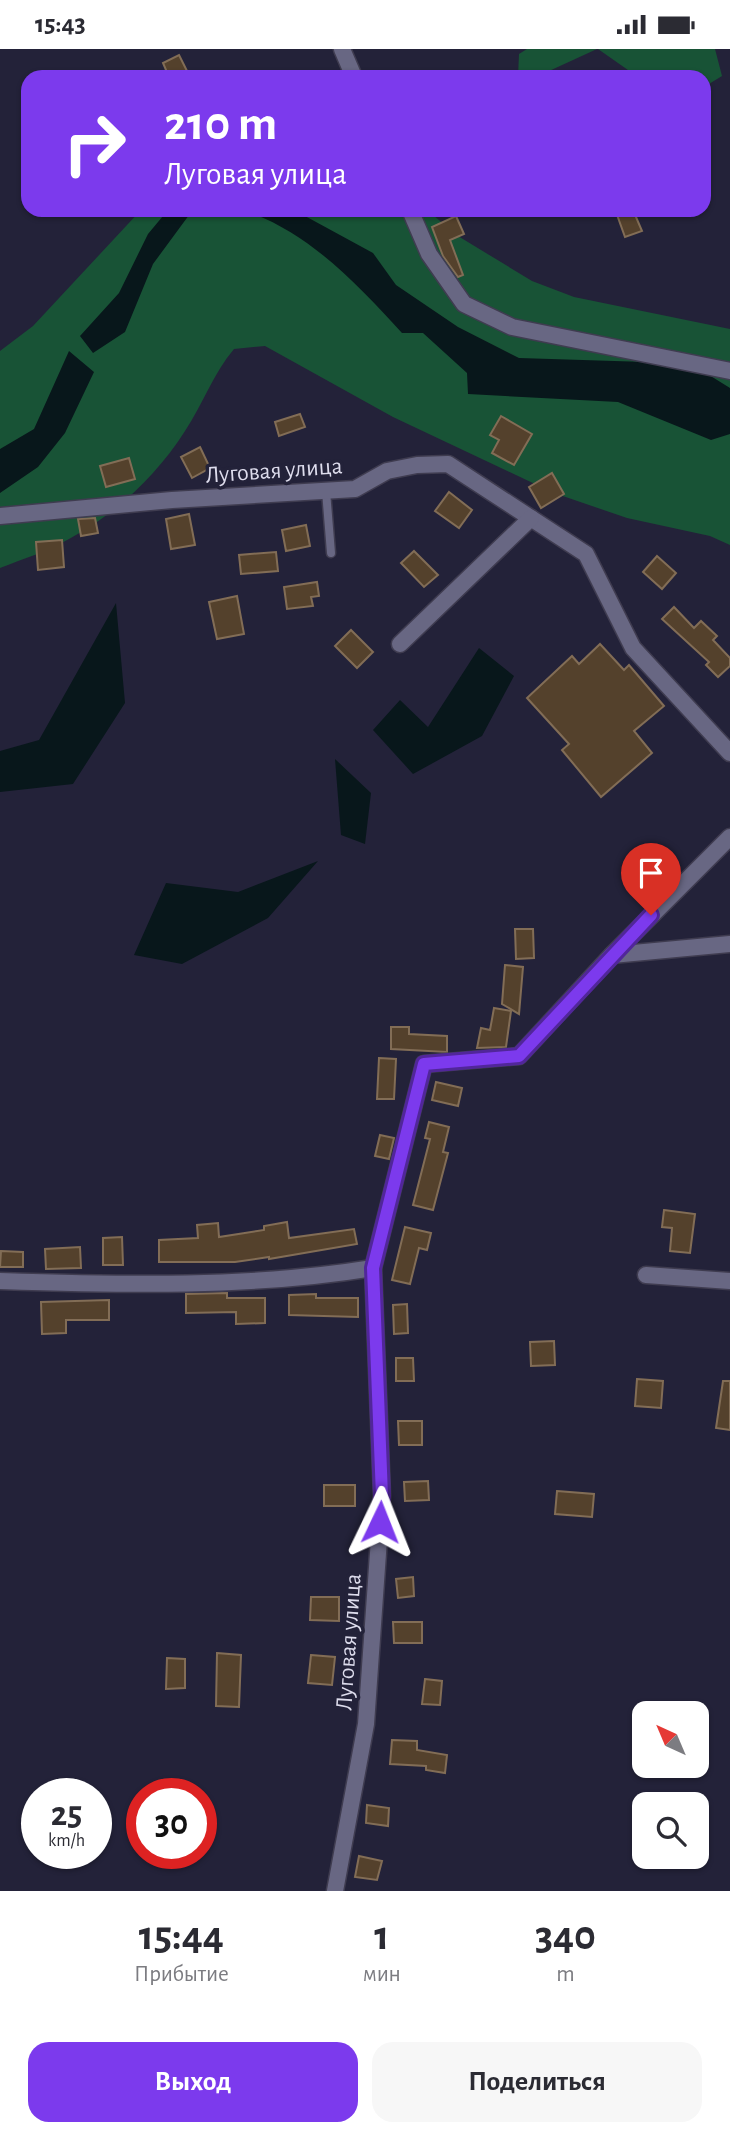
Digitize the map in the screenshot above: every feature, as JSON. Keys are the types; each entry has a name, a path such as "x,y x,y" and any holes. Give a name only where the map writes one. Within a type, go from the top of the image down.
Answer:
{"street":[{"path":"342,49 351,70"},
{"path":"413,217 429,254 464,304 512,327 730,372"},
{"name":"Луговая улица","path":"0,516 172,500 355,489 387,471 417,465 448,464 586,554 633,648 730,753"},
{"path":"400,643 531,518"},
{"name":"Луговая улица","path":"335,1891 366,1724 382,1496 373,1268 424,1064 519,1056 612,955 730,837"},
{"path":"612,955 730,944"},
{"path":"0,1281 107,1284 314,1278 373,1268"},
{"path":"646,1275 730,1281"}],"lane":[{"path":"326,491 331,553"}],"green space":[{"path":"527,49 597,49 551,70 518,70 519,54"},
{"path":"598,49 715,49 722,76 711,83 711,70 628,70"},
{"path":"134,217 435,217 458,236 532,281 574,297 730,329 730,545 710,536 627,518 554,493 393,417 265,346 234,349 174,447 148,478 119,505 103,518 61,543 0,568 0,351 33,326"}],"shaded area":[{"path":"162,217 188,217 153,264 125,332 93,353 80,336 119,293 148,234"},
{"path":"260,217 307,217 373,253 396,285 458,327 519,358 646,362 709,375 730,388 730,434 711,440 618,402 468,394 467,373 423,333 402,333 332,262"},
{"path":"69,351 94,372 65,433 38,467 0,493 0,449 34,429"},
{"path":"116,603 125,703 73,784 0,792 0,751 39,740"},
{"path":"479,648 514,676 482,736 413,774 373,730 400,700 428,727"},
{"path":"335,759 371,793 365,844 341,835"},
{"path":"318,861 268,918 182,964 134,955 166,883 238,892"}],"building":[{"path":"179,55 186,70 166,70 163,63"},
{"path":"456,217 464,234 450,240 463,275 458,277 443,256 432,227"},
{"path":"618,217 636,217 642,231 625,237"},
{"path":"300,414 305,427 279,436 275,422"},
{"path":"501,416 532,434 514,465 492,453 499,440 490,435"},
{"path":"200,447 210,468 192,478 181,457"},
{"path":"129,458 135,479 106,487 100,466"},
{"path":"552,473 564,494 541,508 529,487"},
{"path":"449,492 472,510 459,528 435,511"},
{"path":"189,514 195,545 171,549 166,519"},
{"path":"95,518 98,533 81,536 78,519"},
{"path":"306,525 310,546 286,551 282,530"},
{"path":"62,540 64,567 38,570 36,542"},
{"path":"414,551 438,575 424,587 401,563"},
{"path":"276,552 278,571 241,574 239,555"},
{"path":"657,556 676,573 662,589 643,572"},
{"path":"317,582 319,596 311,597 313,606 287,609 284,587"},
{"path":"237,596 244,634 217,639 209,602"},
{"path":"674,607 694,628 701,621 717,636 713,640 730,658 730,666 718,677 706,665 709,662 662,619"},
{"path":"351,630 373,652 357,668 335,646"},
{"path":"600,644 624,670 629,665 664,706 634,731 652,753 601,797 562,750 569,744 527,698 572,656 579,664"},
{"path":"515,929 533,929 534,958 516,959"},
{"path":"505,965 523,967 519,1014 502,1004"},
{"path":"494,1008 511,1011 506,1047 477,1048 481,1028 490,1030"},
{"path":"391,1027 409,1027 409,1034 447,1036 447,1052 391,1049"},
{"path":"379,1058 396,1059 394,1099 377,1099"},
{"path":"436,1082 462,1088 458,1106 432,1100"},
{"path":"429,1122 449,1127 443,1152 448,1153 433,1210 413,1205 430,1139 425,1138"},
{"path":"380,1135 394,1138 389,1159 375,1156"},
{"path":"664,1210 695,1214 690,1253 670,1251 672,1228 662,1227"},
{"path":"287,1222 289,1238 354,1229 357,1244 269,1259 159,1262 159,1240 198,1238 197,1225 218,1223 219,1237 264,1230 264,1226"},
{"path":"405,1227 431,1233 427,1250 419,1248 410,1284 392,1280"},
{"path":"122,1237 123,1265 103,1265 103,1238"},
{"path":"80,1247 81,1268 46,1269 45,1249"},
{"path":"1,1251 23,1252 23,1267 0,1267"},
{"path":"227,1293 227,1298 265,1298 265,1323 236,1324 236,1312 186,1313 186,1294"},
{"path":"316,1294 316,1298 358,1298 358,1317 289,1315 289,1295"},
{"path":"109,1300 109,1320 66,1320 66,1333 42,1334 41,1302"},
{"path":"407,1304 408,1333 394,1334 393,1305"},
{"path":"554,1341 555,1365 531,1366 530,1342"},
{"path":"396,1358 413,1358 414,1381 396,1381"},
{"path":"637,1379 663,1381 661,1408 635,1406"},
{"path":"723,1381 730,1381 730,1430 716,1428"},
{"path":"398,1421 422,1421 422,1445 399,1445"},
{"path":"428,1481 429,1500 405,1501 404,1482"},
{"path":"324,1485 355,1485 355,1506 324,1506"},
{"path":"557,1491 594,1494 592,1517 555,1514"},
{"path":"413,1577 414,1596 398,1598 396,1579"},
{"path":"311,1597 339,1597 339,1621 310,1620"},
{"path":"393,1622 422,1622 422,1643 394,1643"},
{"path":"217,1653 241,1655 239,1707 216,1706"},
{"path":"311,1655 335,1657 332,1685 308,1683"},
{"path":"167,1658 185,1659 185,1688 166,1689"},
{"path":"425,1679 442,1681 440,1705 422,1704"},
{"path":"392,1740 417,1741 417,1750 447,1755 445,1773 426,1770 426,1766 390,1764"},
{"path":"367,1805 389,1808 388,1826 366,1823"},
{"path":"359,1856 382,1861 377,1880 355,1877"}],"route":[{"path":"380,1522 382,1496 373,1268 424,1064 519,1056 651,915"}]}
